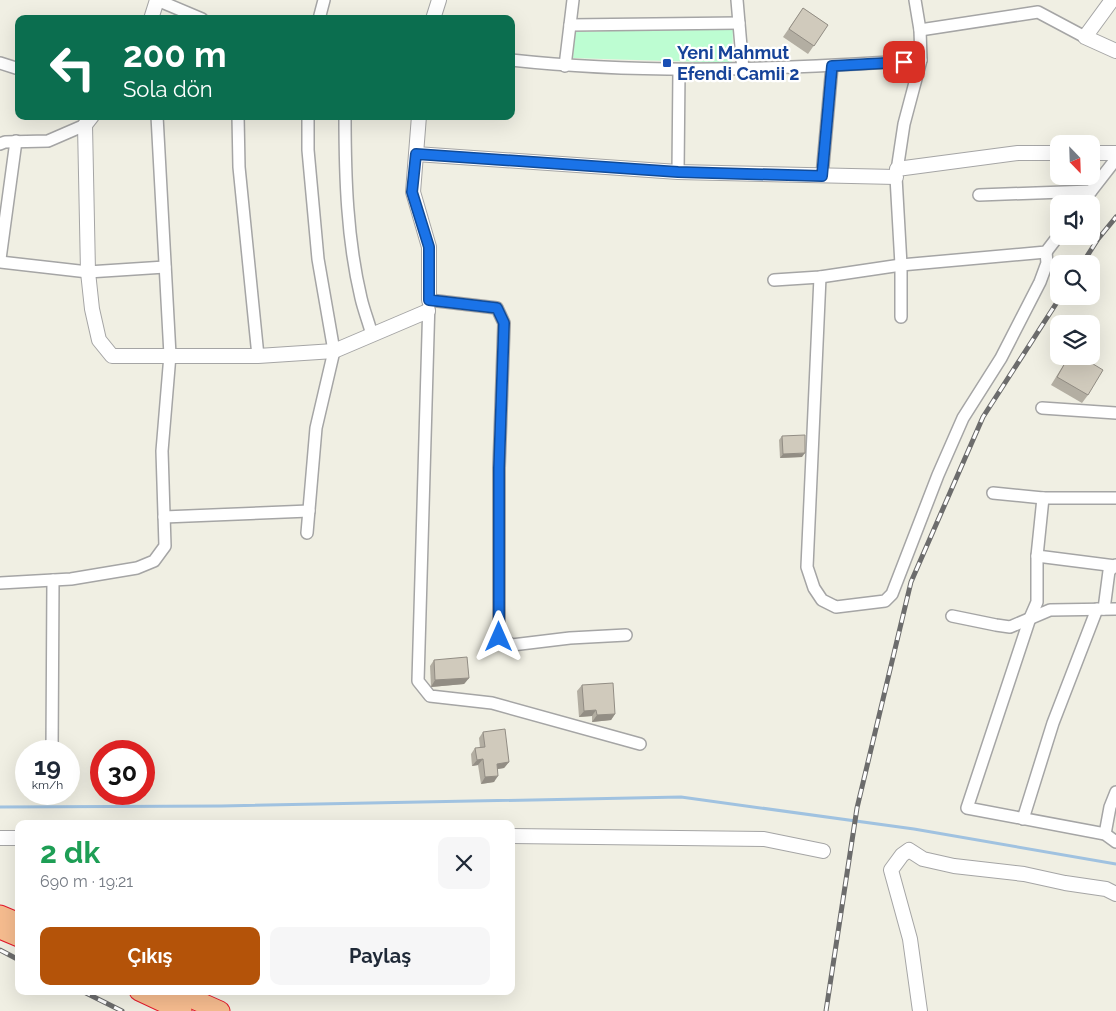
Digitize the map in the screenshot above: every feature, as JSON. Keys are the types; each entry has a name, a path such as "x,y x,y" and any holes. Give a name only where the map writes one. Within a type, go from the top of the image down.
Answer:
{"highway":[{"path":"0,915 15,921"},
{"path":"0,929 15,935"},
{"path":"148,995 182,1011"},
{"path":"184,995 220,1011"}],"street":[{"path":"152,15 157,0 193,15"},
{"path":"320,15 324,0"},
{"path":"434,15 439,0"},
{"path":"565,66 572,0"},
{"path":"736,0 743,70"},
{"path":"901,317 897,173 904,124 921,60 916,0"},
{"path":"1037,0 1038,12"},
{"path":"1085,37 1112,0"},
{"path":"920,30 1038,12 1116,51"},
{"path":"570,25 738,23"},
{"path":"515,60 565,66 743,70 921,60"},
{"path":"0,63 15,68"},
{"path":"822,176 832,66"},
{"path":"678,172 679,70"},
{"path":"0,144 5,142 48,141 88,120 88,272 92,309 99,340 112,356 258,356 334,351 372,335 428,305 497,308 504,323 499,468 499,637 512,645 570,638 626,636"},
{"path":"0,582 71,579 137,568 154,561 165,546 162,451 170,355 157,120"},
{"path":"238,120 239,167 258,356"},
{"path":"307,533 316,428 334,351 318,259 308,150 308,120"},
{"path":"345,120 350,232 361,299 372,335"},
{"path":"419,120 412,192 429,247 418,681 430,696 492,702 640,744"},
{"path":"16,142 0,260 88,272 165,267"},
{"path":"416,154 678,172 822,176 897,173 1018,153 1050,153"},
{"path":"1100,153 1116,153"},
{"path":"1088,195 1116,159"},
{"path":"979,196 1090,191"},
{"path":"820,277 807,567 814,588 822,600 836,607 884,601 892,594 938,475 963,418 1001,358 1040,282 1047,263 1046,252 1051,245"},
{"path":"774,280 820,277 901,265 1046,252"},
{"path":"1042,408 1116,413"},
{"path":"993,493 1043,498 1116,498"},
{"path":"1043,498 1037,556 1037,602 967,808 1104,834 1116,842"},
{"path":"164,517 309,511"},
{"path":"1037,556 1116,566"},
{"path":"1023,819 1053,723 1106,609 1109,571 1116,566"},
{"path":"52,740 53,580"},
{"path":"952,616 1010,627 1050,610 1106,609"},
{"path":"1104,834 1110,807 1116,792"},
{"path":"515,836 764,838 823,851"},
{"path":"0,838 15,838"},
{"path":"920,1011 910,939 891,870 902,855 910,850 923,859 946,864 1024,874 1106,889 1116,894"}],"green space":[{"path":"733,28 732,63 573,58 575,32"}],"building":[{"path":"803,8 828,25 814,46 789,29"},
{"path":"1064,365 1095,365 1103,370 1088,395 1057,377"},
{"path":"805,435 805,453 783,454 782,436"},
{"path":"467,657 469,678 435,680 434,660"},
{"path":"613,683 615,714 597,715 596,710 584,711 582,685"},
{"path":"505,729 509,762 497,764 498,776 485,777 483,759 477,760 475,748 485,747 483,732"}],"waterway":[{"path":"0,807 221,806 681,797 914,829 1116,864"}],"railway":[{"path":"1088,255 1116,217"},
{"path":"826,1011 857,808 911,582 983,417 1055,305"},
{"path":"0,950 15,958"},
{"path":"90,995 122,1011"}],"place":[{"name":"Yeni Mahmut Efendi Camii 2","path":"667,63"}],"route":[{"path":"499,637 499,468 504,323 497,308 429,300 429,247 412,192 416,154 678,172 822,176 832,66 904,62"}]}
